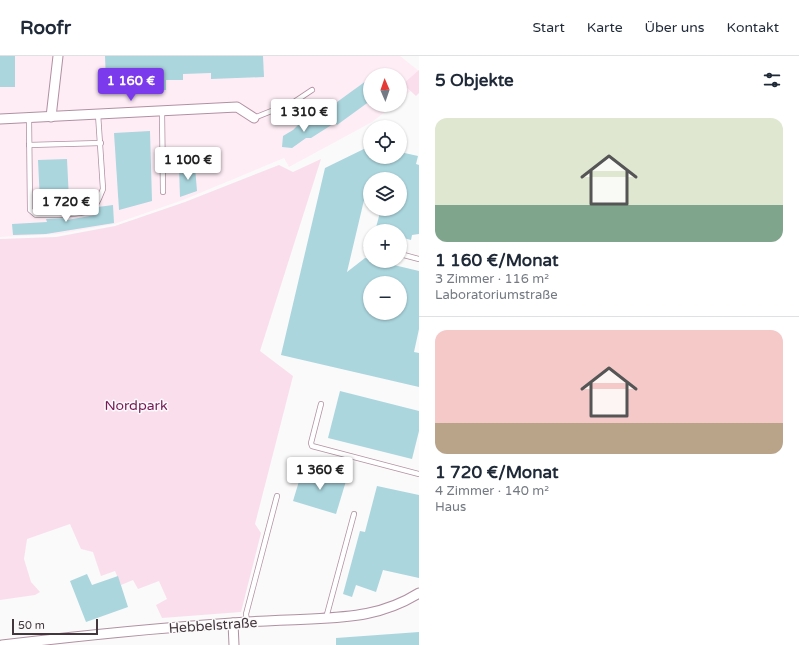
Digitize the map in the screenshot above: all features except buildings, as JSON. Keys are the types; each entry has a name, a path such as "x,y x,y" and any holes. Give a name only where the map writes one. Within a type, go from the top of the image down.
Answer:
{"street":[{"path":"51,117 58,56"},
{"path":"0,119 238,107 254,118"},
{"name":"Hebbelstraße","path":"2,645 117,632 247,622 355,616 377,612 394,606 419,593"},
{"path":"233,623 234,645"}],"lane":[{"path":"254,118 294,102 312,90"},
{"path":"162,111 163,192"},
{"path":"29,118 30,210 36,215 80,213 90,210 99,200 103,189 98,114"},
{"path":"29,145 100,143"},
{"path":"407,256 419,259"},
{"path":"321,404 311,443 312,446 419,474"},
{"path":"247,622 246,614 277,496"},
{"path":"326,618 354,514"}],"shaded area":[{"path":"0,56 400,56 419,71 414,88 407,94 407,68 363,68 363,112 385,112 375,120 363,120 363,127 289,167 284,158 183,200 114,224 58,234 0,237"}],"green space":[{"path":"419,70 419,93 416,96 407,88 407,80"},
{"name":"Nordpark","path":"321,159 260,351 293,376 255,524 261,533 241,612 162,618 156,605 167,599 159,581 138,589 133,580 121,585 115,571 101,576 93,552 81,549 70,524 27,539 24,559 31,582 40,592 35,595 0,600 0,239 56,237 115,226 185,202 279,165 293,172"}]}
